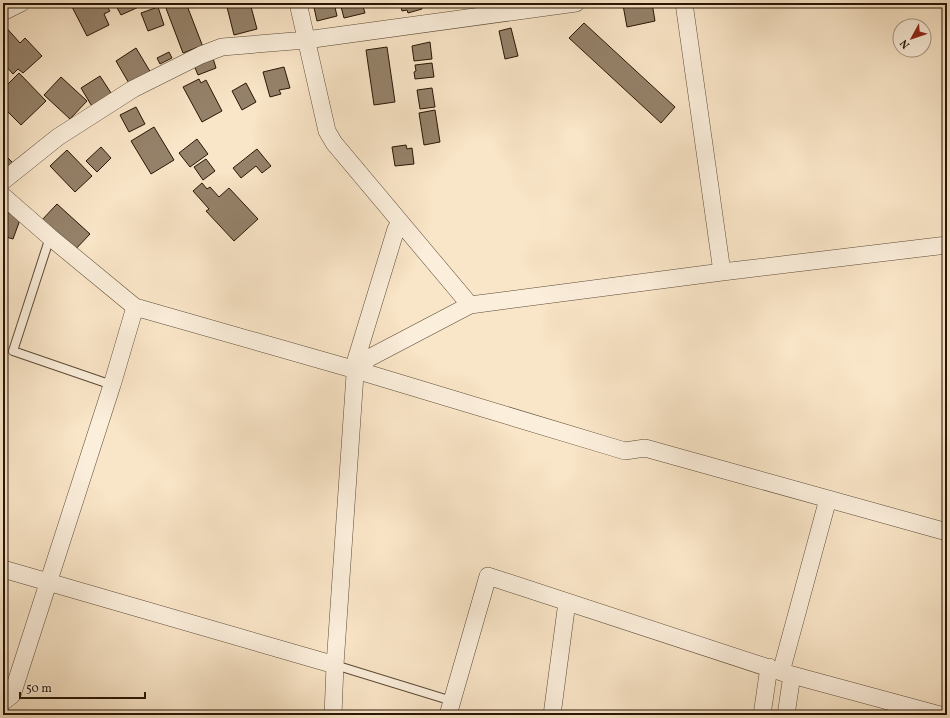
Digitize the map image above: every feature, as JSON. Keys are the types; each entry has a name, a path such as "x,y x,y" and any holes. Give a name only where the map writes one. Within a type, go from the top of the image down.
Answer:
{"street":[{"path":"3,12 21,3"},
{"path":"298,3 327,132 334,143 470,305"},
{"path":"3,182 58,137 133,89 200,55 222,47 306,40 576,3"},
{"path":"684,3 722,272"},
{"path":"3,196 135,307 356,370 625,451 645,448 947,532"},
{"path":"333,715 335,665 358,353 396,229 401,223"},
{"path":"356,370 370,358 470,305 722,272 947,245"},
{"path":"3,702 12,695 112,385 135,307"},
{"path":"762,715 780,671 828,499"},
{"path":"3,569 335,665"},
{"path":"450,708 488,576 780,671 940,715"},
{"path":"552,715 566,602"},
{"path":"780,671 786,715"},
{"path":"3,710 4,715"}],"lane":[{"path":"50,237 13,352 112,385"},
{"path":"335,665 450,708"}],"building":[{"path":"70,3 105,3 110,11 104,14 109,25 87,36"},
{"path":"143,3 143,5 121,15 115,4"},
{"path":"164,3 186,3 203,47 199,49 198,47 183,53"},
{"path":"226,3 250,3 257,29 234,35"},
{"path":"313,3 334,3 337,16 317,21"},
{"path":"340,3 362,3 365,13 344,18"},
{"path":"400,3 421,3 422,9 408,13 407,10 402,11"},
{"path":"652,3 655,21 627,27 623,5"},
{"path":"158,7 164,25 148,31 141,13"},
{"path":"584,23 675,107 661,123 569,38"},
{"path":"3,24 20,43 25,38 42,56 23,73 18,69 13,74 3,63 3,48 8,43 3,38"},
{"path":"511,28 518,56 505,59 499,31"},
{"path":"430,42 432,59 414,61 412,46"},
{"path":"387,47 395,102 374,105 366,50"},
{"path":"136,48 151,73 130,85 116,61"},
{"path":"169,52 172,58 160,64 157,58"},
{"path":"212,55 216,68 198,75 193,63"},
{"path":"432,63 434,77 415,79 415,65"},
{"path":"284,67 290,88 279,90 281,94 270,97 263,72"},
{"path":"19,73 46,101 21,125 3,107 3,89"},
{"path":"100,76 113,96 93,108 81,88"},
{"path":"61,77 87,101 70,119 44,95"},
{"path":"199,79 201,83 206,80 222,111 202,122 183,87"},
{"path":"246,83 256,102 242,110 232,91"},
{"path":"432,88 435,107 420,109 417,90"},
{"path":"136,107 145,124 129,132 120,115"},
{"path":"435,110 440,142 424,145 419,113"},
{"path":"154,127 174,160 151,174 131,141"},
{"path":"197,139 208,154 190,167 179,153"},
{"path":"406,145 407,149 412,148 414,164 395,166 392,147"},
{"path":"101,147 111,158 97,172 86,161"},
{"path":"257,149 271,166 262,173 256,166 241,178 233,168"},
{"path":"67,150 92,176 75,192 50,166"},
{"path":"3,153 15,165 3,177"},
{"path":"206,159 215,171 203,180 194,167"},
{"path":"202,183 207,189 210,187 219,197 229,188 258,219 234,241 206,211 209,209 193,191"},
{"path":"57,204 90,234 72,253 40,222"},
{"path":"3,211 21,217 13,239 3,236"}]}
